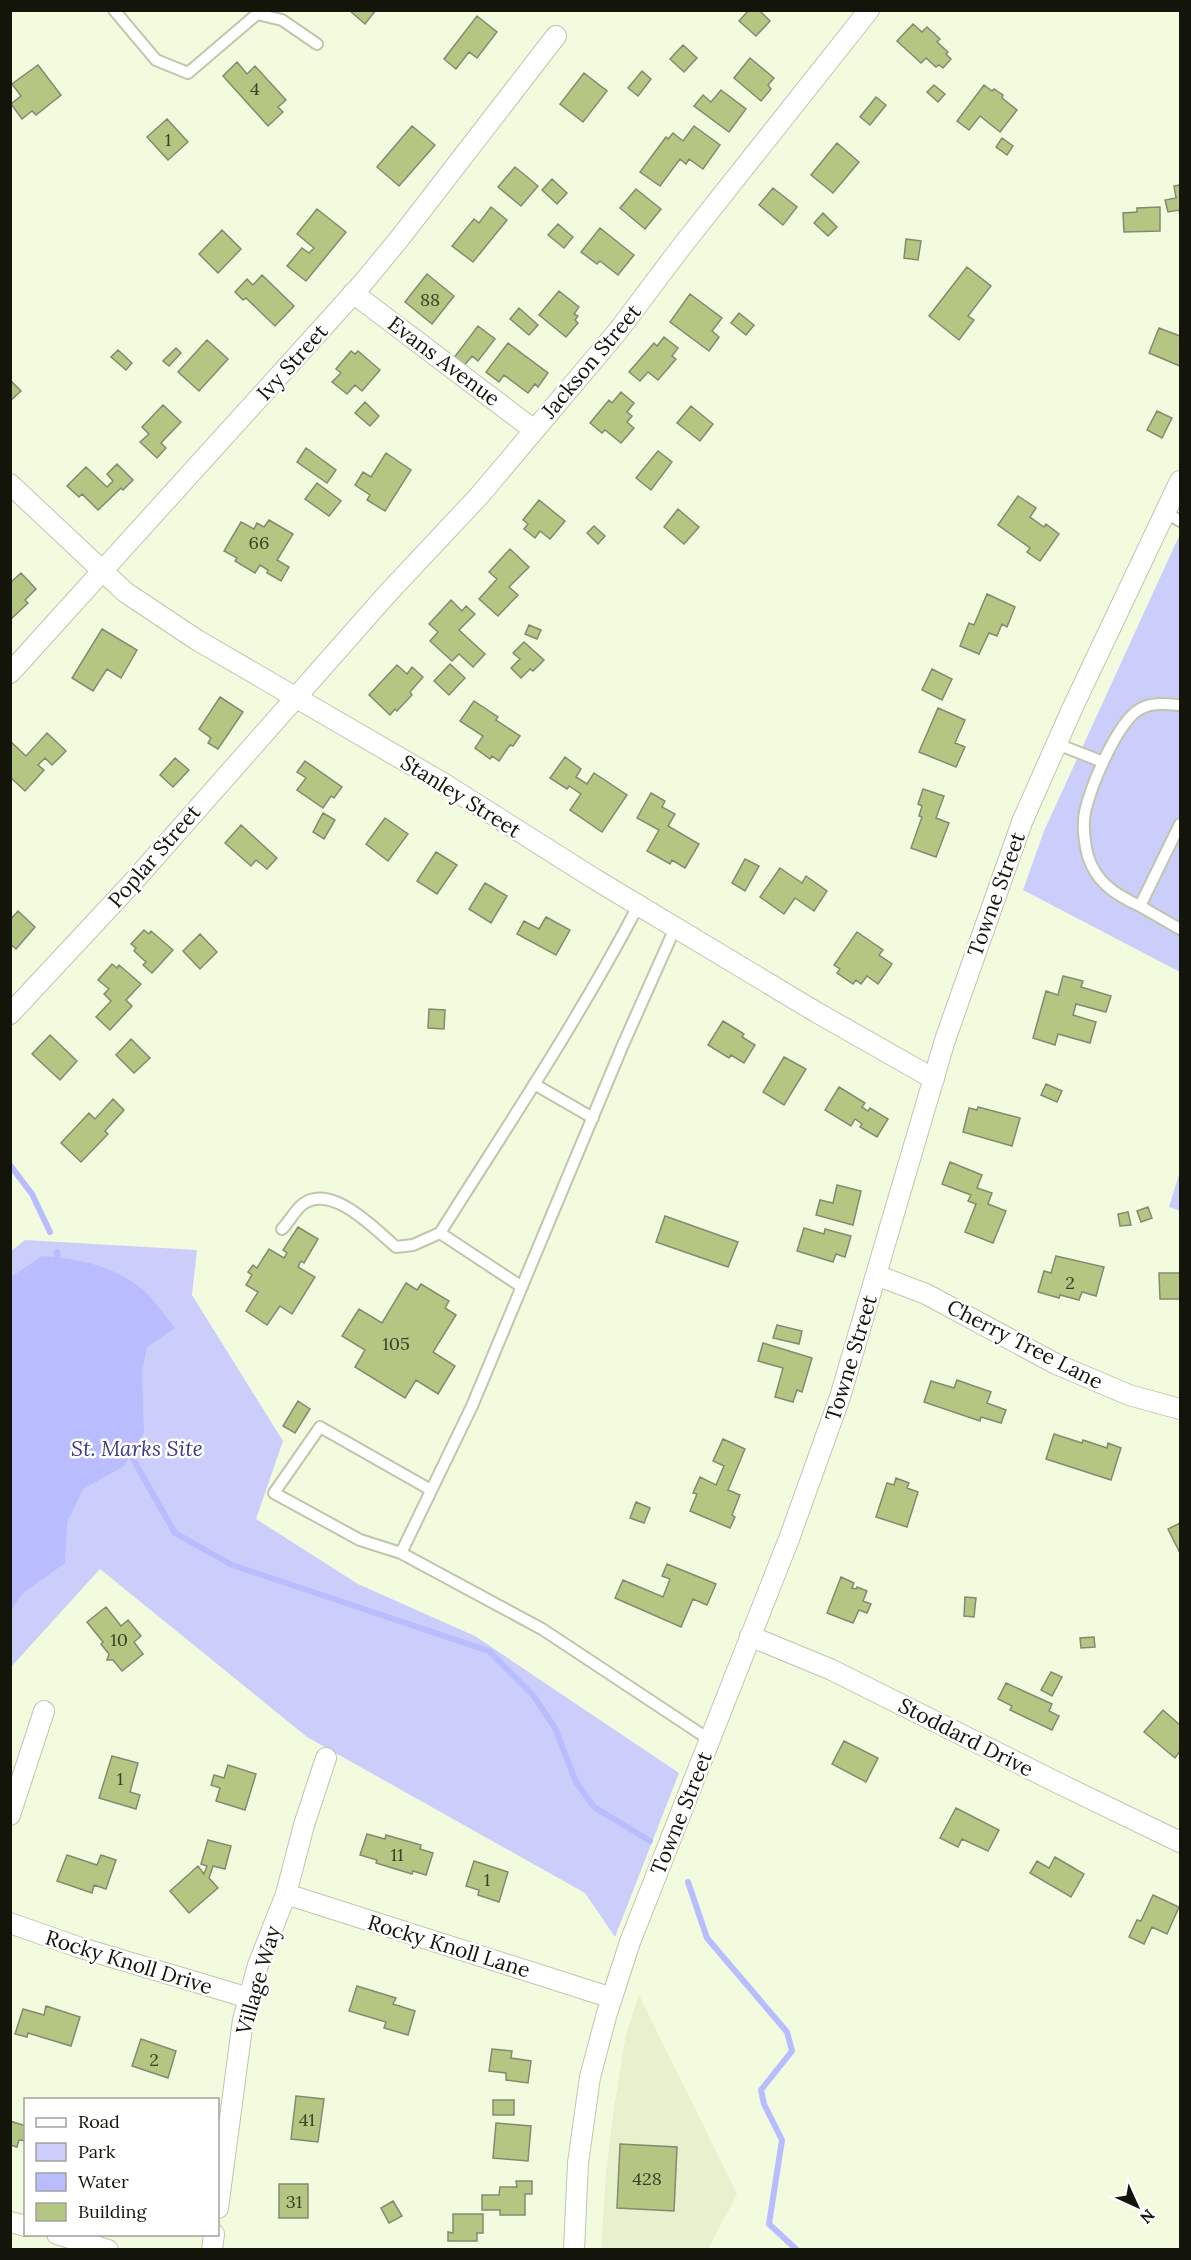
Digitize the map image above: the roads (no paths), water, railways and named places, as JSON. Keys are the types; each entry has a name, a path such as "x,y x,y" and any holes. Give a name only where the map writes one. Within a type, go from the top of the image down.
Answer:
{"street":[{"name":"Jackson Street","path":"296,697 388,593 479,496 618,331 682,246 869,10"},
{"name":"Ivy Street","path":"10,674 353,293 400,238 556,36"},
{"name":"Evans Avenue","path":"353,293 534,430"},
{"name":"Towne Street","path":"574,2250 578,2163 590,2077 612,1998 649,1894 792,1529 840,1397 934,1079 1013,845 1057,744 1173,517 1180,481"},
{"name":"Stanley Street","path":"10,484 125,592 197,640 442,783 638,906 934,1079"},
{"name":"Poplar Street","path":"10,1014 133,882 296,697"},
{"name":"Cherry Tree Lane","path":"876,1275 926,1294 1056,1364 1129,1395 1179,1406"},
{"name":"Stoddard Drive","path":"750,1636 832,1670 1180,1842"},
{"path":"10,1815 44,1711"},
{"name":"Village Way","path":"219,2200 243,2020 258,1965 286,1894 304,1825 326,1758"},
{"name":"Rocky Knoll Lane","path":"286,1894 612,1998"},
{"name":"Rocky Knoll Drive","path":"10,1923 78,1947 249,1998"},
{"path":"60,2236 108,2250"}],"lane":[{"path":"114,10 156,60 188,73 257,14 282,20 317,44"},
{"path":"1180,705 1158,703 1141,708 1130,716 1103,762 1084,814 1085,839 1091,865 1101,881 1119,896 1180,929"},
{"path":"1057,744 1103,762"},
{"path":"1140,906 1180,824"},
{"path":"282,1229 304,1203 326,1198 344,1204 396,1247 412,1245 440,1233 610,960 638,906"},
{"path":"401,1553 472,1406 675,928"},
{"path":"534,1084 593,1118"},
{"path":"440,1233 522,1287"},
{"path":"431,1490 320,1427 274,1493 360,1540 401,1553 542,1629 710,1740"}],"water":[{"path":"42,1256 82,1261 119,1274 146,1293 175,1328 147,1347 142,1372 144,1433 124,1466 83,1489 67,1523 65,1563 22,1594 11,1610 11,1277"}],"waterway":[{"path":"10,1165 32,1194 50,1232"},
{"path":"57,1252 58,1265"},
{"path":"127,1448 175,1533 232,1565 489,1651 533,1695 555,1728 576,1782 594,1807 650,1841"},
{"path":"688,1882 707,1938 787,2032 792,2051 761,2090 764,2104 782,2140 769,2224 797,2250"}],"park label":[{"name":"St. Marks Site","path":"137,1448"}]}
